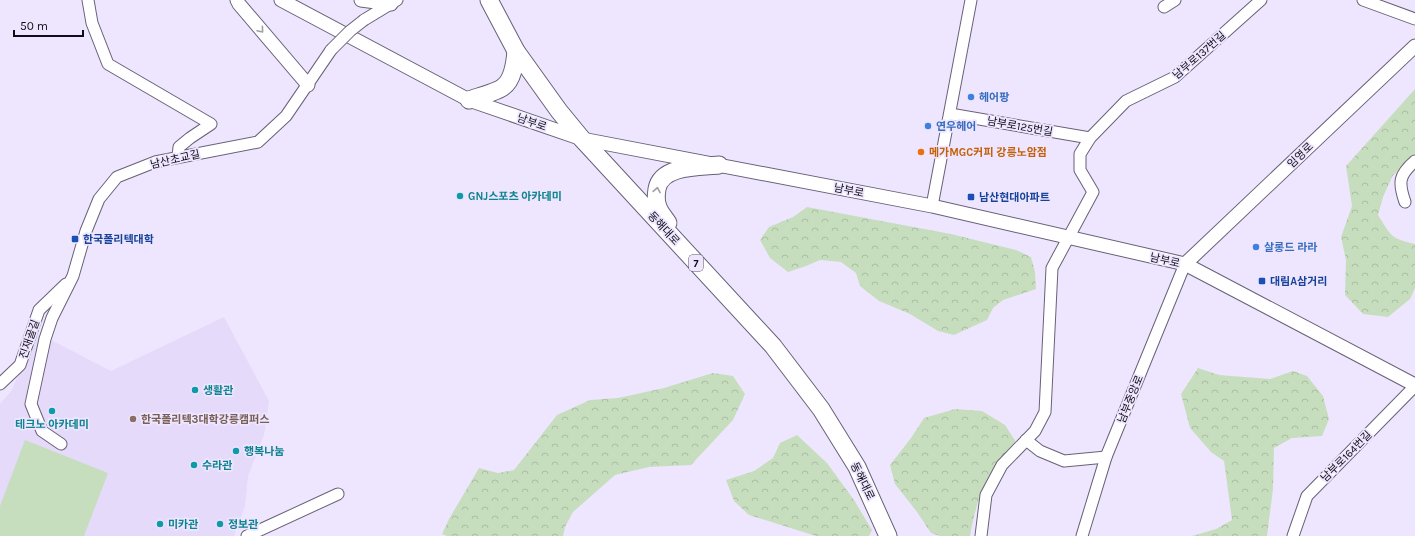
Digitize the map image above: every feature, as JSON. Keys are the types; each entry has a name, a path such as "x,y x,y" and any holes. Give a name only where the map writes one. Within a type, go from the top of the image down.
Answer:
{"main road":[{"name":"동해대로","path":"489,0 516,52 559,111 582,139 773,346 821,409 857,467 888,536"},
{"path":"469,100 503,87 510,78 514,68 516,52"},
{"path":"684,249 658,207 656,194 658,184 666,175 678,169 719,165"}],"street":[{"path":"88,0 92,23 108,64 212,124 179,147 178,157"},
{"path":"237,0 308,85"},
{"name":"남부로","path":"281,0 469,100 582,139 932,206 1185,264 1415,386"},
{"path":"361,0 394,2"},
{"path":"932,206 971,0"},
{"path":"1164,7 1175,0"},
{"name":"남부로137번길","path":"1068,237 1093,192 1080,170 1080,154 1090,138 1126,101 1175,77 1261,0"},
{"path":"1363,0 1383,3 1415,19"},
{"name":"남산초교길","path":"61,444 42,431 31,404 45,339 52,318 73,276 86,231 99,200 117,177 155,162 258,142 286,116 331,50 350,31 364,20 394,2"},
{"name":"임영로","path":"1185,264 1415,46"},
{"name":"남부로125번길","path":"950,114 1090,138"},
{"path":"1405,202 1400,182 1403,173 1415,161"},
{"path":"981,536 986,495 1002,465 1035,431 1045,412 1052,268 1068,237"},
{"name":"남부중앙로","path":"1082,536 1106,457 1185,264"},
{"name":"진재골길","path":"0,384 20,365 39,310 73,276"},
{"name":"남부로164번길","path":"1294,536 1307,496 1415,386"},
{"path":"1026,440 1040,452 1064,461 1106,457"},
{"path":"247,536 338,494"}],"shaded area":[{"name":"한국폴리텍3대학강릉캠퍼스","path":"224,317 269,401 264,435 248,476 245,506 234,536 0,536 0,404 12,390 35,334 51,340 111,371"}],"green space":[{"path":"1415,89 1415,156 1393,175 1383,197 1378,215 1392,236 1415,244 1415,288 1410,299 1388,317 1363,314 1345,295 1346,260 1341,237 1352,206 1346,166"},
{"path":"807,207 951,234 1016,250 1031,257 1035,272 1036,289 1003,300 993,308 987,320 954,335 938,331 910,314 879,301 860,286 856,273 841,262 820,260 788,272 770,258 760,240 769,227 793,217"},
{"path":"1198,368 1219,375 1270,379 1293,371 1307,376 1323,396 1329,419 1322,436 1292,438 1274,448 1273,489 1267,536 1192,536 1216,529 1232,520 1224,461 1211,452 1190,428 1181,394"},
{"path":"713,373 733,376 745,394 733,420 691,465 649,467 615,475 573,512 565,527 563,536 447,536 442,534 449,519 479,468 498,473 514,470 557,415 590,400 618,398 664,388"},
{"path":"955,409 982,411 1005,425 1016,442 998,463 985,485 976,509 970,536 940,536 931,533 895,484 890,465 924,418"},
{"path":"797,435 827,463 854,500 872,530 869,536 816,536 749,515 734,501 726,480 754,471 773,458 780,443"},
{"path":"25,440 108,473 84,536 0,536 0,506"}],"place":[{"name":"헤어팡","path":"971,97"},
{"name":"연우헤어","path":"928,126"},
{"name":"메가MGC커피 강릉노암점","path":"921,152"},
{"name":"GNJ스포츠 아카데미","path":"460,196"},
{"name":"남산현대아파트","path":"971,197"},
{"name":"한국폴리텍대학","path":"75,239"},
{"name":"살롱드 라라","path":"1256,247"},
{"name":"대림A삼거리","path":"1262,281"},
{"name":"생활관","path":"195,390"},
{"name":"테크노 아카데미","path":"52,411"},
{"name":"한국폴리텍3대학강릉캠퍼스","path":"133,419"},
{"name":"행복나눔","path":"236,451"},
{"name":"수라관","path":"194,465"},
{"name":"미카관","path":"160,524"},
{"name":"정보관","path":"220,524"}]}
